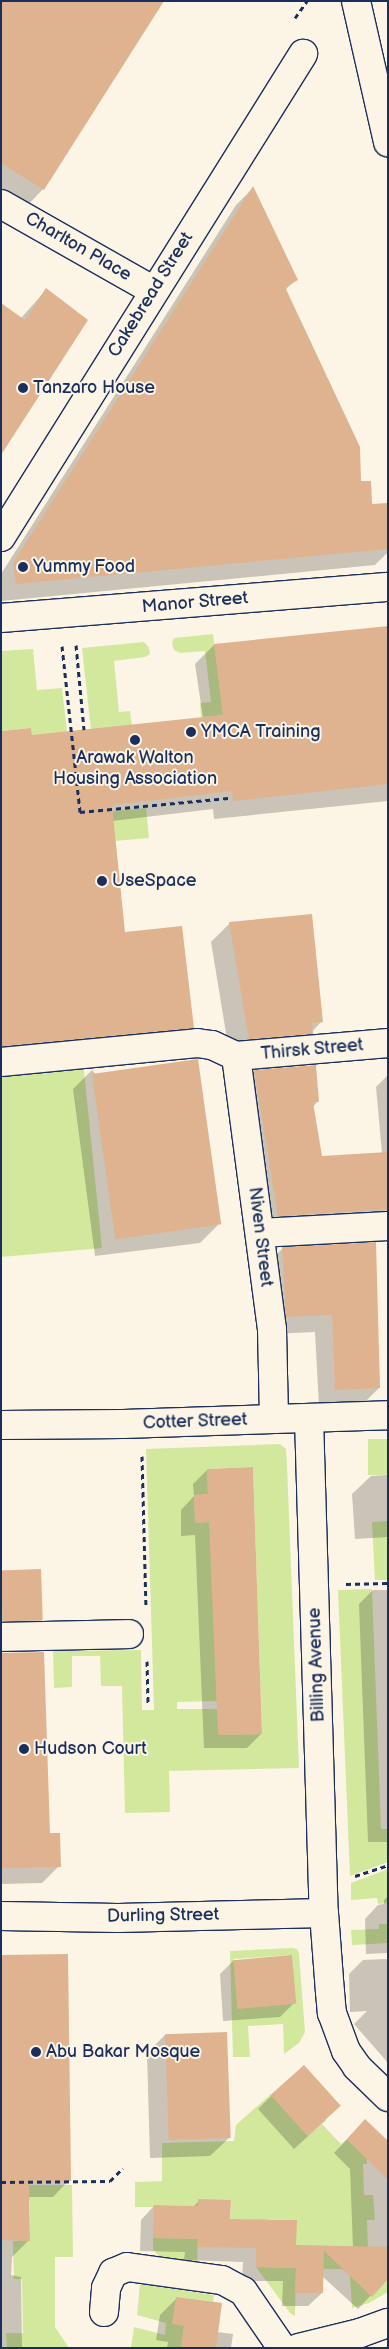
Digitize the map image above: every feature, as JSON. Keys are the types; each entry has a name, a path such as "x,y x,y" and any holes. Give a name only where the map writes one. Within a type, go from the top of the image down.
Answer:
{"main road":[{"path":"356,1 388,142"},
{"name":"Cakebread Street","path":"1,537 303,54"},
{"name":"Charlton Place","path":"1,204 154,291"},
{"name":"Manor Street","path":"1,618 388,587"},
{"path":"1,1062 197,1043 212,1045 236,1056"},
{"name":"Thirsk Street","path":"236,1056 388,1043"},
{"name":"Niven Street","path":"236,1056 272,1329 274,1418"},
{"path":"260,1233 388,1226"},
{"name":"Cotter Street","path":"1,1425 123,1424 388,1415"},
{"name":"Billing Avenue","path":"309,1418 324,1913 332,2013 346,2051 357,2067 388,2097"},
{"path":"1,1637 129,1634"},
{"name":"Durling Street","path":"1,1916 118,1918 324,1913"},
{"path":"104,2312 106,2288 113,2273 127,2267 222,2280 243,2291 282,2348"},
{"path":"298,2348 360,2333 388,2323"}],"path":[{"path":"295,18 307,1"},
{"path":"75,639 84,730"},
{"path":"62,640 80,812 228,798"},
{"path":"142,1453 146,1612"},
{"path":"343,1584 388,1583"},
{"path":"147,1657 148,1703"},
{"path":"354,1877 388,1864"},
{"path":"1,2182 110,2181 123,2168"}],"green space":[{"path":"213,634 223,715 201,717 200,703 211,702 205,651 180,653 174,650 172,643 174,638"},
{"path":"144,642 149,648 150,654 145,657 114,661 119,712 130,711 132,725 91,730 82,648"},
{"path":"33,649 37,690 62,688 67,732 32,736 31,728 1,731 1,651"},
{"path":"146,808 149,838 115,841 86,814"},
{"path":"83,1062 102,1248 1,1257 1,1071"},
{"path":"368,1439 388,1439 388,1475 368,1475"},
{"path":"280,1444 286,1449 299,1768 169,1771 170,1812 125,1813 122,1686 101,1686 100,1656 72,1656 72,1687 54,1688 53,1651 141,1650 142,1710 154,1710 146,1449","holes":["253,1467 262,1734 218,1735 218,1709 177,1709 177,1702 217,1701 210,1522 195,1523 194,1495 208,1494 207,1469"]},
{"path":"388,1521 388,1580 375,1580 372,1522"},
{"path":"372,1589 381,1829 388,1829 388,1862 350,1876 338,1590"},
{"path":"388,1869 388,1903 378,1904 377,1898 351,1900 351,1883"},
{"path":"379,1924 388,1924 388,1943 352,1945 351,1930 379,1929"},
{"path":"297,1949 299,1954 305,2032 299,2043 284,2054 283,2024 248,2026 250,2057 233,2057 230,1951","holes":["292,1955 295,2004 233,1959"]},
{"path":"271,2094 308,2136 322,2124 341,2144 347,2139 367,2159 367,2164 363,2164 364,2195 373,2195 375,2220 367,2220 368,2251 388,2279 388,2292 369,2303 352,2308 350,2275 342,2269 323,2269 296,2245 296,2220 272,2219 230,2224 231,2201 198,2206 154,2205 154,2207 135,2207 135,2182 162,2181 162,2143 234,2141 236,2125"},
{"path":"9,2185 72,2185 73,2257 55,2257 55,2327 69,2348 7,2348 6,2333 23,2333 22,2279 14,2279 13,2241 30,2240 30,2200 10,2200"},
{"path":"153,2238 198,2239 197,2261 159,2257 153,2249"},
{"path":"256,2267 296,2268 295,2316 290,2313"},
{"path":"140,2284 214,2295 213,2302 184,2326 181,2348 131,2348 134,2327 165,2335 166,2323 137,2315"}],"building":[{"path":"1,1 164,1 44,190 1,163"},
{"path":"253,186 298,280 285,287 360,447 361,481 371,481 372,504 388,503 388,549 16,584 13,563"},
{"name":"Tanzaro House","path":"46,288 88,320 1,455 1,303 25,320"},
{"path":"388,626 388,784 233,801 232,791 112,805 125,932 182,926 194,1028 1,1046 1,731 31,728 32,735 223,715 214,644"},
{"path":"312,914 323,1022 312,1023 313,1034 249,1039 229,922"},
{"path":"198,1059 221,1224 115,1239 92,1074"},
{"path":"316,1065 319,1102 313,1102 322,1156 388,1152 388,1209 278,1216 254,1070"},
{"path":"376,1242 380,1388 335,1390 332,1315 286,1317 282,1247"},
{"path":"253,1467 262,1734 218,1735 209,1522 195,1523 194,1495 208,1494 207,1469"},
{"path":"41,1569 43,1620 3,1621 1,1570"},
{"name":"Hudson Court","path":"44,1652 50,1833 60,1833 61,1867 1,1868 1,1653"},
{"path":"68,1954 71,2181 29,2181 30,2241 1,2240 1,1955"},
{"path":"292,1955 296,2004 237,2009 233,1960"},
{"path":"227,2032 231,2138 169,2140 165,2034"},
{"path":"304,2065 341,2106 307,2136 271,2095"},
{"path":"365,2119 388,2141 388,2180 347,2139"},
{"path":"198,2199 231,2200 230,2219 297,2220 296,2245 388,2247 388,2279 372,2297 324,2251 323,2293 295,2293 296,2268 256,2267 256,2248 197,2247 198,2239 153,2238 154,2205 198,2206"},
{"path":"176,2297 222,2303 216,2348 181,2348 184,2326 172,2324"}],"place":[{"name":"Tanzaro House","path":"23,388"},
{"name":"Yummy Food","path":"23,567"},
{"name":"YMCA Training","path":"191,732"},
{"name":"Arawak Walton Housing Association","path":"135,740"},
{"name":"UseSpace","path":"102,881"},
{"name":"Hudson Court","path":"24,1749"},
{"name":"Abu Bakar Mosque","path":"36,2052"}]}
